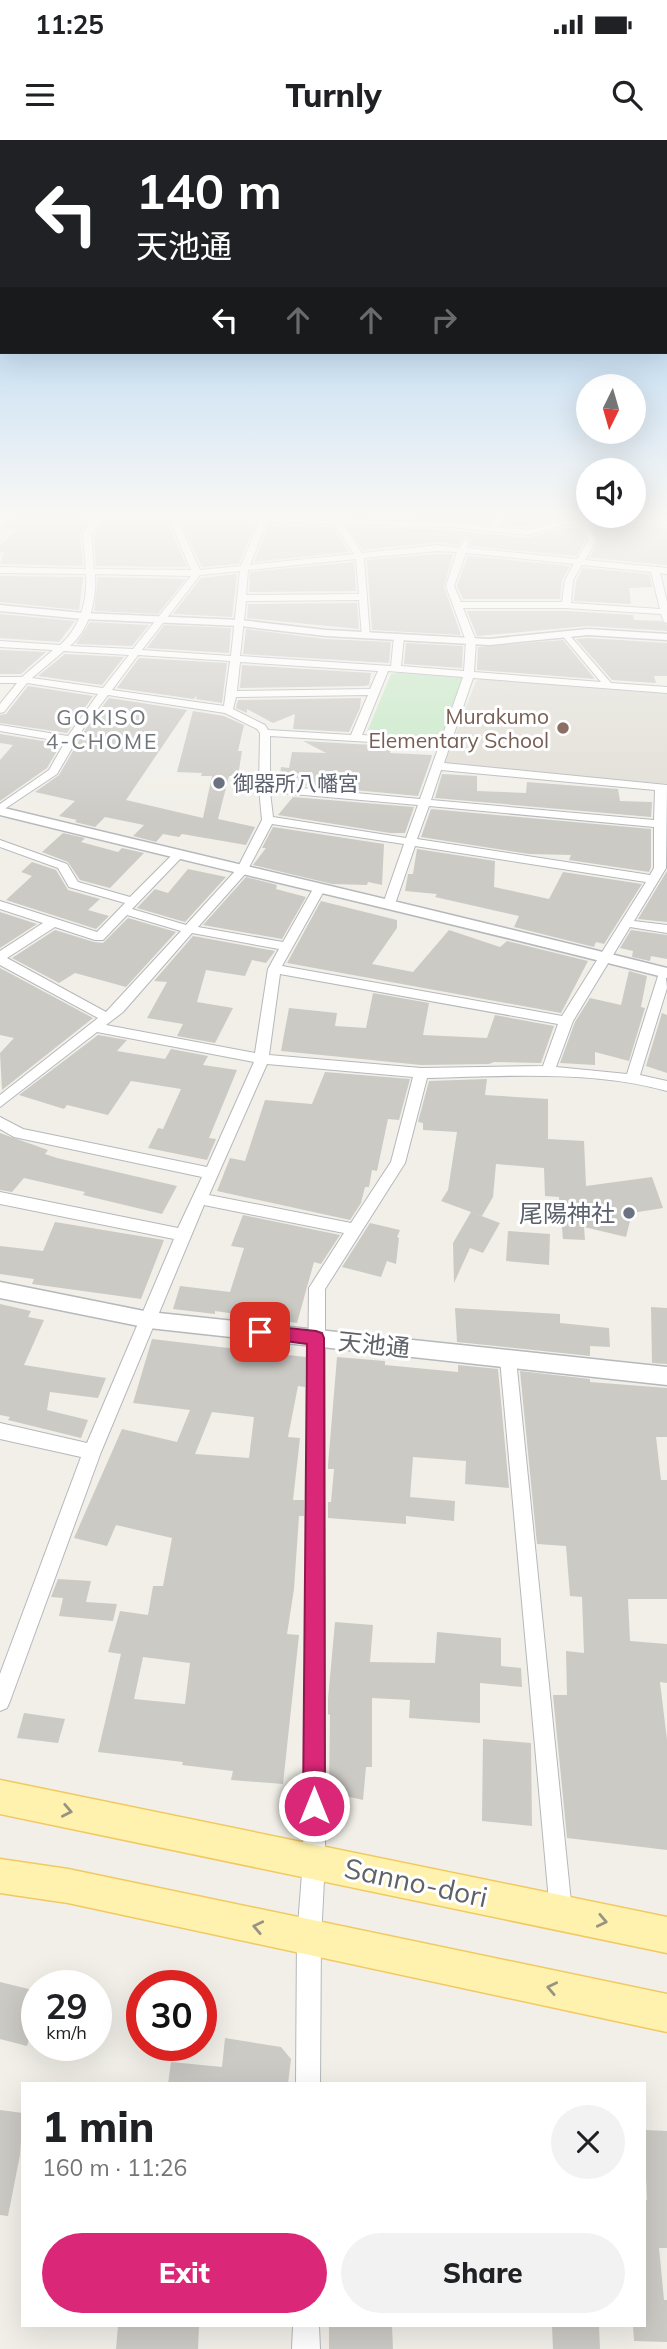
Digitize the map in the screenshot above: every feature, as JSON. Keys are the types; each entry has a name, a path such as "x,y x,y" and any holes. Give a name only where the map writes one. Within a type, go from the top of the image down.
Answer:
{"main road":[{"name":"Sanno-dori","path":"0,1797 667,1936"},
{"path":"0,1876 68,1886 667,2013"}],"street":[{"path":"0,710 25,680 76,636 83,616"},
{"path":"84,616 240,623 367,636 471,642 588,632 667,637"},
{"path":"0,810 52,772 105,691 166,616"},
{"path":"228,710 240,616"},
{"path":"365,616 367,636"},
{"path":"389,904 469,675 471,642 462,616"},
{"path":"566,634 605,679 607,685"},
{"path":"396,669 399,638"},
{"path":"0,644 384,668 667,690"},
{"path":"356,736 384,668"},
{"path":"0,680 25,680 228,710 261,727 265,733 264,788 268,820 242,870 102,1023 0,1102"},
{"path":"232,694 374,692"},
{"path":"0,728 71,740"},
{"path":"265,733 444,743"},
{"path":"438,766 664,787 659,871 566,1021 548,1071"},
{"path":"264,788 660,824"},
{"path":"0,810 177,856 389,904 666,973 632,1080"},
{"path":"268,820 410,843 659,871"},
{"path":"0,843 63,866 73,884 188,929 286,946"},
{"path":"0,905 99,937 177,856"},
{"path":"0,1701 92,1452 183,1235 261,1059 274,969 319,889"},
{"path":"52,923 0,958 102,1023 261,1059 421,1073 548,1071 667,1086"},
{"path":"625,923 667,929"},
{"path":"274,969 566,1021"},
{"path":"308,2082 309,1938 314,1861 317,1287 398,1163 421,1073"},
{"path":"0,1122 19,1133 212,1174"},
{"path":"0,1198 183,1235"},
{"path":"200,1199 354,1229"},
{"name":"天池通","path":"0,1290 149,1320 667,1376"},
{"path":"508,1359 561,1912"},
{"path":"0,1432 92,1452"},
{"path":"306,2327 306,2349"}],"shaded area":[{"name":"Murakumo Elementary School","path":"482,679 667,694 667,784 450,765 445,762 476,681"}],"green space":[{"path":"391,674 461,676 465,679 444,739 374,735 367,732"}],"building":[{"path":"0,616 75,621 59,642 0,638"},
{"path":"358,616 359,629 247,618"},
{"path":"371,616 454,616 461,635 372,630"},
{"path":"469,616 633,616 634,620 661,621 667,625 667,631 588,626 477,636"},
{"path":"90,622 149,625 132,646 76,644"},
{"path":"164,625 231,628 229,653 147,648"},
{"path":"246,629 326,639 391,642 389,663 243,654"},
{"path":"576,639 667,643 667,676 654,676 656,683 612,680"},
{"path":"563,640 595,679 477,670 478,647"},
{"path":"406,643 463,646 462,668 404,664"},
{"path":"0,650 46,652 21,674 0,674"},
{"path":"65,654 124,657 102,685 38,676"},
{"path":"139,658 227,663 222,703 196,699 197,695 194,699 117,688"},
{"path":"242,665 371,673 369,685 364,686 240,688"},
{"path":"28,686 93,696 67,733 0,723 0,715 6,714"},
{"path":"109,698 187,710 126,800 203,818 212,776 177,772 193,711 224,716 244,725 238,751 242,751 238,776 229,776 218,819 255,827 246,845 182,834 179,837 163,834 156,842 133,836 144,825 105,817 95,827 75,822 77,820 59,816 75,801 35,792 59,775 88,725"},
{"path":"361,698 360,708 349,732 293,729 295,714 273,723 247,709 247,713 236,708 238,700"},
{"path":"0,734 61,744 47,768 0,801 0,760 13,745 0,743"},
{"path":"303,741 391,746 390,753 432,755 418,796 279,783 281,767 289,768 292,752 326,753"},
{"path":"442,774 477,776 477,791 526,793 527,782 618,789 620,801 652,802 651,817 435,798"},
{"path":"293,797 414,807 405,833 390,833 278,815"},
{"path":"431,809 651,829 651,867 649,872 569,860 571,855 529,854 421,837"},
{"path":"273,827 384,844 382,885 368,882 367,885 332,884 253,865 266,848 262,848"},
{"path":"63,833 85,838 81,842 118,852 122,848 144,853 110,888 80,880 68,862 42,852"},
{"path":"417,849 495,861 494,887 549,899 563,872 642,884 604,944 596,942 594,947 514,927 519,916 435,897 437,894 405,891 408,874 413,874"},
{"path":"32,862 56,870 68,890 100,899 88,910 109,916 96,929 6,900 32,876 21,872"},
{"path":"188,869 226,877 185,922 137,908 155,889 168,893"},
{"path":"667,871 667,922 638,919"},
{"path":"246,877 277,885 276,889 306,897 282,939 203,925"},
{"path":"321,901 397,920 397,928 372,964 413,972 449,930 500,947 507,941 588,961 561,1013 287,963"},
{"path":"0,912 37,924 0,948"},
{"path":"128,918 176,932 126,987 75,973 59,983 12,958 55,930 103,943"},
{"path":"631,930 667,935 667,959 651,956 650,961 632,957 633,951 620,948"},
{"path":"193,936 275,951 266,963 252,960 245,976 206,970 197,1002 233,1008 215,1043 177,1036 183,1024 147,1018 167,982 154,981"},
{"path":"0,968 93,1018 2,1090 0,1053 14,1038 0,1035"},
{"path":"629,971 647,976 641,1007 645,1008 629,1061 595,1052 595,1065 560,1063 575,1022 590,998 621,1005"},
{"path":"373,993 429,1003 423,1035 487,1038 495,1015 554,1026 541,1063 421,1065 281,1051 289,1008 337,1013 335,1026 366,1028"},
{"path":"662,1013 667,1015 667,1073 646,1066"},
{"path":"98,1035 127,1040 117,1051 165,1059 171,1049 208,1056 203,1065 237,1070 209,1138 216,1139 207,1160 148,1148 158,1128 163,1129 181,1089 131,1081 108,1115 67,1105 64,1109 19,1095"},
{"path":"325,1072 410,1079 399,1120 388,1119 377,1171 372,1170 369,1187 365,1187 361,1203 350,1220 217,1191 230,1158 245,1161 265,1100 312,1104"},
{"path":"487,1079 485,1095 548,1099 548,1139 584,1141 586,1186 652,1177 663,1208 632,1213 626,1237 584,1227 585,1240 563,1239 559,1197 545,1196 544,1168 496,1164 493,1197 482,1216 441,1201 448,1190 457,1132 423,1130 423,1123 418,1122 429,1081"},
{"path":"0,1133 48,1150 45,1154 57,1158 177,1186 162,1214 24,1178 12,1192 0,1190"},
{"path":"471,1212 500,1223 483,1253 470,1248 454,1283 453,1243"},
{"path":"243,1215 340,1235 321,1264 314,1262 297,1323 215,1311 215,1314 173,1309 180,1286 230,1292 244,1248 231,1246"},
{"path":"55,1222 164,1240 141,1299 32,1284 34,1279 0,1274 0,1246 43,1251"},
{"path":"370,1223 400,1230 397,1237 396,1264 387,1261 381,1277 342,1267"},
{"path":"508,1231 550,1234 549,1265 506,1261"},
{"path":"0,1304 31,1311 28,1317 44,1320 24,1365 106,1378 98,1398 50,1392 47,1410 88,1420 81,1438 8,1420 10,1417 0,1415"},
{"path":"651,1307 667,1308 667,1364 652,1363"},
{"path":"455,1308 560,1314 560,1323 609,1328 610,1347 590,1346 590,1356 457,1342"},
{"path":"152,1339 306,1357 305,1387 298,1386 288,1437 300,1438 293,1500 304,1500 304,1516 299,1516 294,1589 287,1634 299,1635 283,1784 231,1780 233,1771 98,1752 121,1654 108,1652 120,1611 148,1615 153,1586 163,1586 172,1538 116,1525 107,1546 74,1538 122,1429 177,1442 190,1410 133,1403","holes":["212,1412 254,1417 249,1458 195,1454","143,1657 190,1663 185,1704 134,1699"]},
{"path":"337,1357 458,1372 458,1365 498,1369 509,1488 465,1484 466,1461 413,1457 410,1497 455,1501 454,1521 406,1516 406,1524 328,1518 334,1469 328,1469 328,1465"},
{"path":"520,1371 590,1379 590,1382 667,1388 667,1437 656,1437 661,1480 667,1480 667,1599 628,1599 630,1641 667,1644 667,1683 660,1682 667,1740 667,1850 567,1838 553,1695 567,1695 566,1651 584,1653 582,1597 570,1596 566,1546 537,1544"},
{"path":"58,1579 91,1581 86,1602 117,1604 113,1621 59,1616 63,1598 51,1597"},
{"path":"335,1622 373,1625 370,1662 435,1663 437,1632 501,1638 501,1666 521,1668 522,1687 480,1683 480,1723 409,1718 410,1700 372,1698 372,1767 366,1767 363,1800 329,1792 328,1699"},
{"path":"24,1713 65,1719 58,1743 17,1738"},
{"path":"483,1739 531,1743 532,1826 482,1821"},
{"path":"0,1982 21,1987 21,2044 0,2039"},
{"path":"225,2038 281,2047 291,2059 288,2082 168,2082 171,2062 222,2067"},
{"path":"0,2110 21,2113 21,2141 8,2216 0,2215"},
{"path":"646,2130 667,2131 667,2248 659,2248 664,2300 667,2300 667,2342 634,2341 633,2327 646,2327"},
{"path":"118,2327 199,2327 198,2349 116,2349"},
{"path":"329,2327 392,2327 393,2349 329,2349"},
{"path":"552,2327 599,2327 600,2349 553,2349"}],"place":[{"name":"Murakumo Elementary School","path":"563,728"},
{"name":"御器所八幡宮","path":"219,783"},
{"name":"尾陽神社","path":"629,1213"}],"district":[{"name":"GOKISO 4-CHOME","path":"102,729"}],"route":[{"path":"260,1332 316,1338 314,1806"}]}
